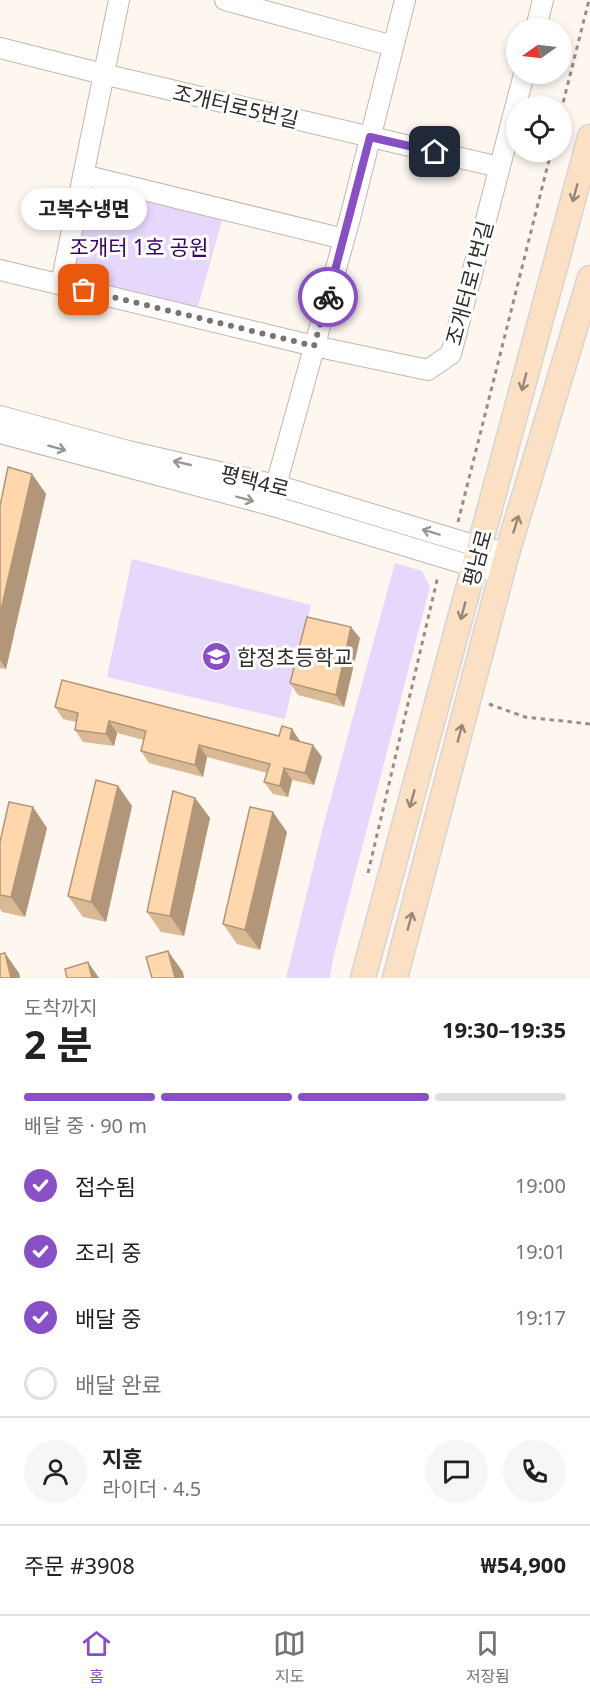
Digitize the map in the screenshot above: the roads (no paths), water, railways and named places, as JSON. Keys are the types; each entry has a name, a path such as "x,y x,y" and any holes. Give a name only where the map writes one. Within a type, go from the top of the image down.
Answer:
{"main road":[{"name":"평남로","path":"363,978 590,137"},
{"name":"평남로","path":"395,978 505,563 590,278"}],"street":[{"path":"61,284 119,0"},
{"path":"225,0 393,46"},
{"path":"276,485 344,239 405,0"},
{"path":"538,18 543,0"},
{"name":"조개터로5번길","path":"0,48 103,75 499,167"},
{"name":"조개터로1번길","path":"0,270 314,346 428,369 451,354 521,84"},
{"path":"83,175 344,239"},
{"name":"평택4로","path":"0,417 128,451 276,485 478,557"},
{"name":"평택4로","path":"0,433 270,505 505,563"}],"place":[{"name":"고복수냉면","path":"84,290"},
{"name":"합정초등학교","path":"216,657"}],"park label":[{"name":"조개터 1호 공원","path":"139,247"}]}
